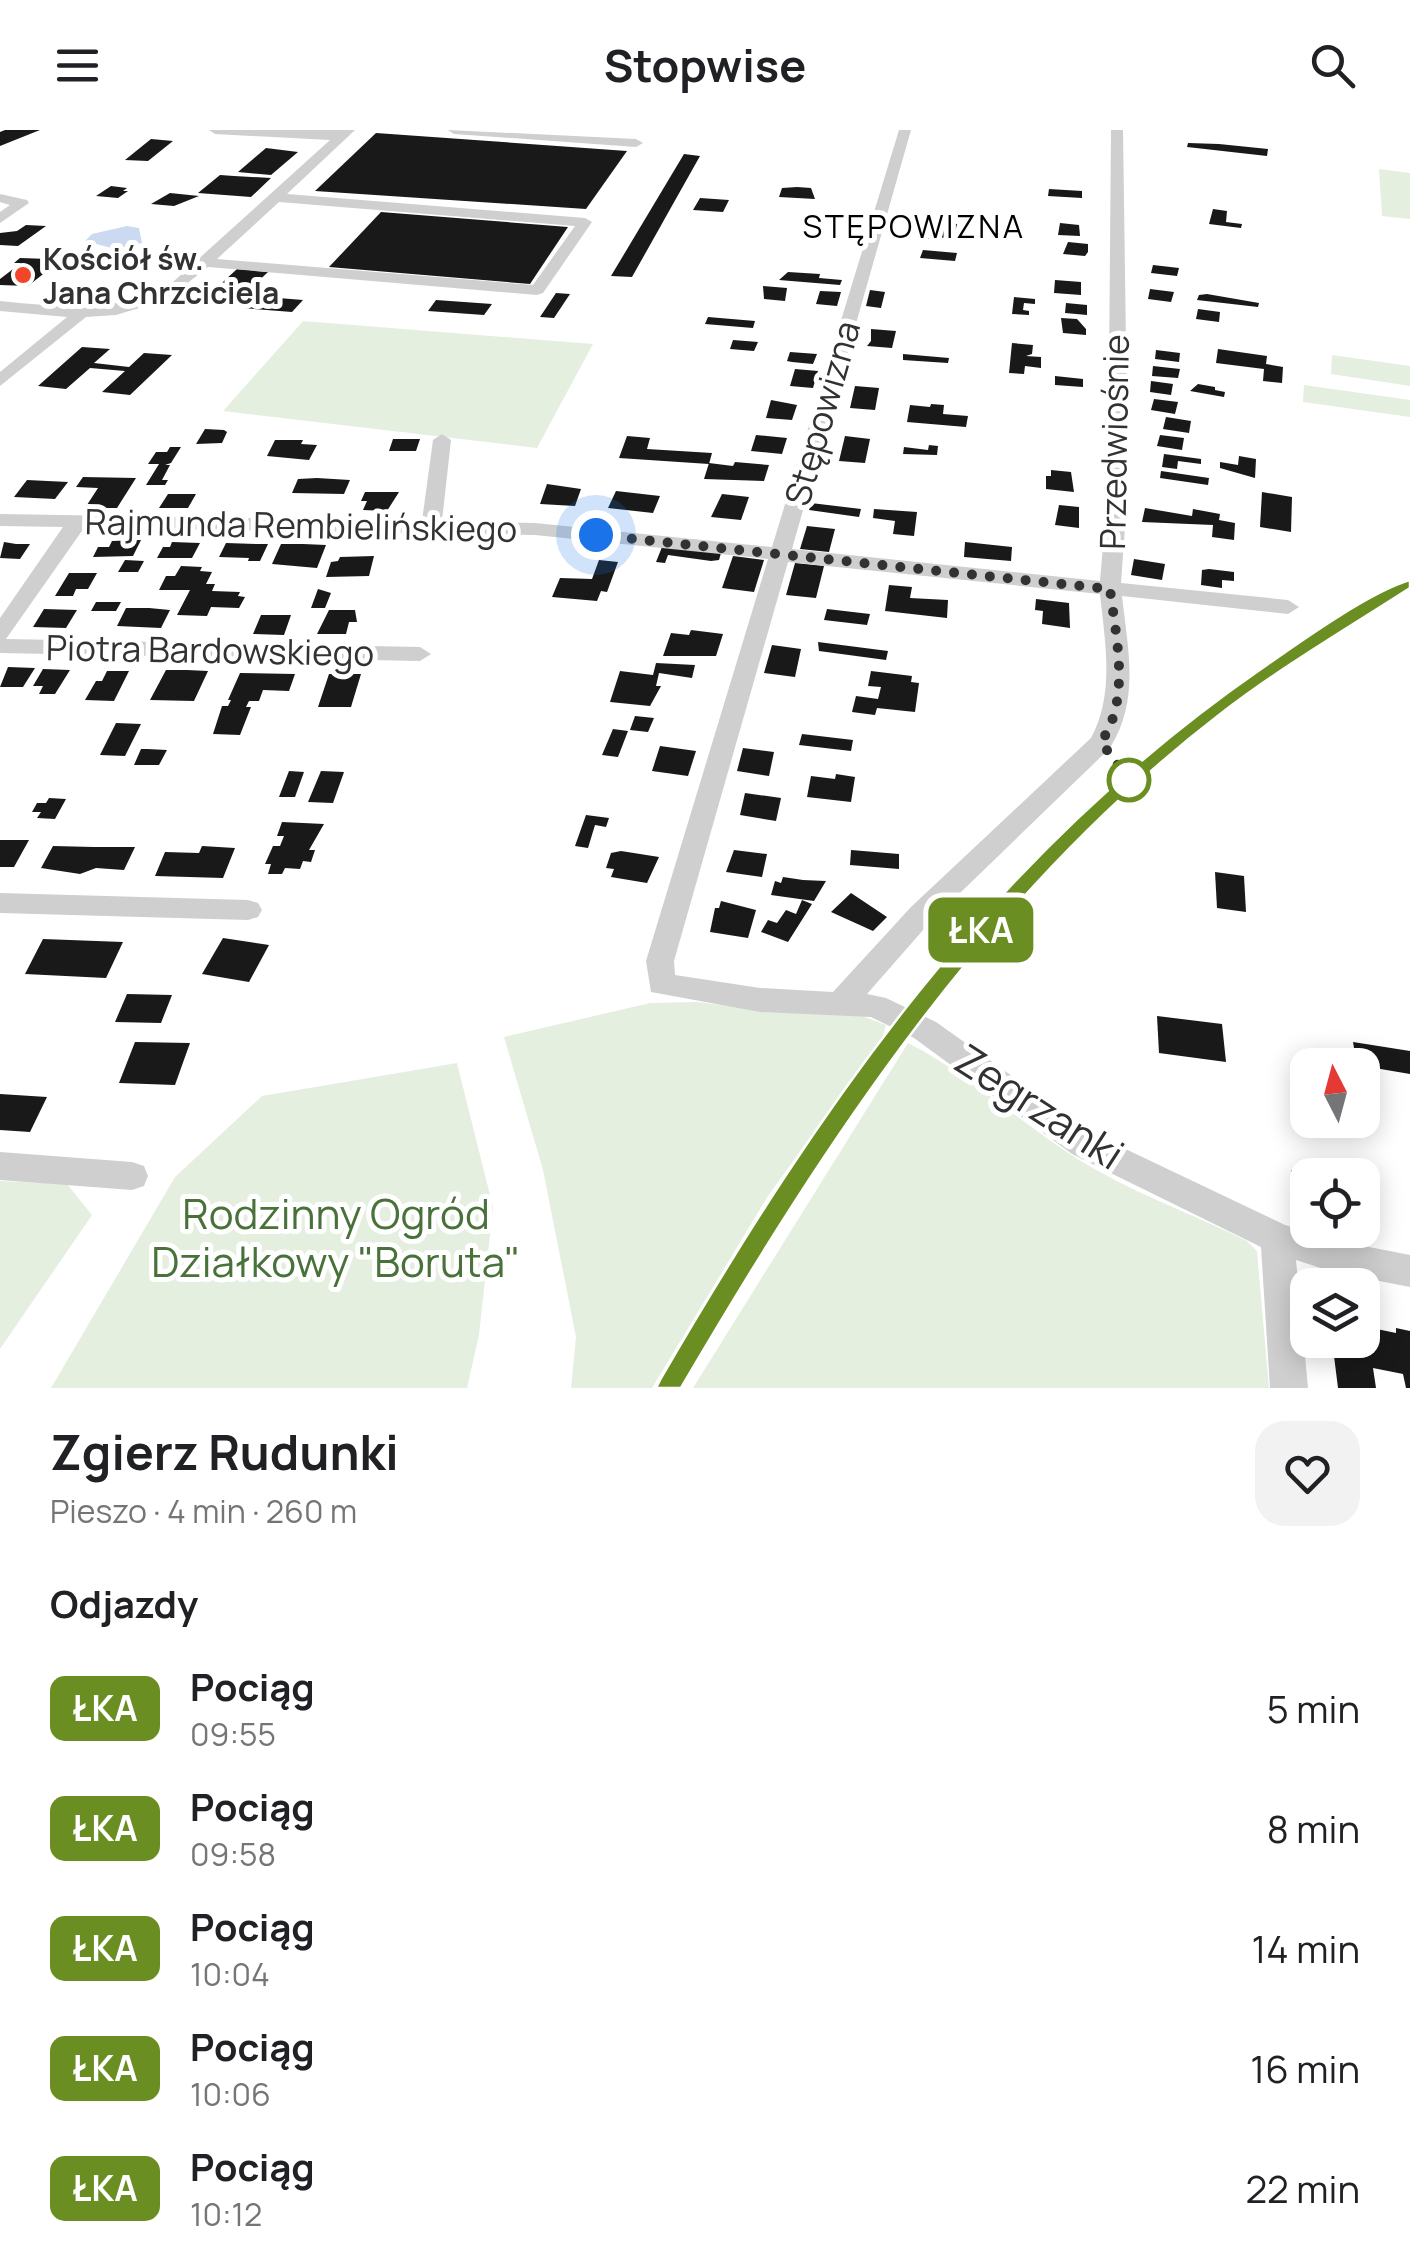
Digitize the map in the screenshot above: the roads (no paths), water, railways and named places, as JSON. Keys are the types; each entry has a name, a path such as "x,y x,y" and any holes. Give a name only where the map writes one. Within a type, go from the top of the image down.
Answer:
{"street":[{"path":"215,130 344,134"},
{"path":"454,130 636,143"},
{"name":"Stępowizna","path":"661,984 660,962 905,130"},
{"name":"Przedwiośnie","path":"842,1002 920,914 1070,774 1107,733 1116,713 1118,662 1110,589 1118,486 1117,130"},
{"path":"0,306 65,312 128,308 168,293 344,134"},
{"path":"202,262 537,290 585,222 274,197"},
{"path":"0,198 22,203 0,218"},
{"path":"0,367 65,312 89,298 127,300 128,308"},
{"path":"0,381 65,312"},
{"path":"430,526 442,440"},
{"name":"Rajmunda Rembielińskiego","path":"0,520 535,530 1288,607"},
{"path":"0,634 78,521"},
{"name":"Piotra Bardowskiego","path":"0,646 420,654"},
{"path":"0,903 248,910"},
{"name":"Zegrzanki","path":"661,984 760,1000 875,1006 925,1030 1083,1144 1277,1238 1333,1256 1410,1271"},
{"path":"0,1166 132,1176"},
{"path":"1277,1238 1289,1388"}],"water":[{"path":"127,226 139,228 142,243 115,249 85,241 92,234"}],"railway":[{"path":"1387,599 1410,585"},
{"path":"973,942 1065,841 1167,751 1276,669 1391,596"},
{"path":"671,1388 814,1158 891,1048 975,940"}],"train":[{"name":"ŁKA","path":"671,1388 756,1240 856,1088 954,962 1031,875 1109,798 1212,711 1312,641 1410,585"}],"place":[{"name":"Kościół św. Jana Chrzciciela","path":"23,275"}],"district":[{"name":"STĘPOWIZNA","path":"914,226"}],"park label":[{"name":"Rodzinny Ogród Działkowy \"Boruta\"","path":"336,1237"}]}
